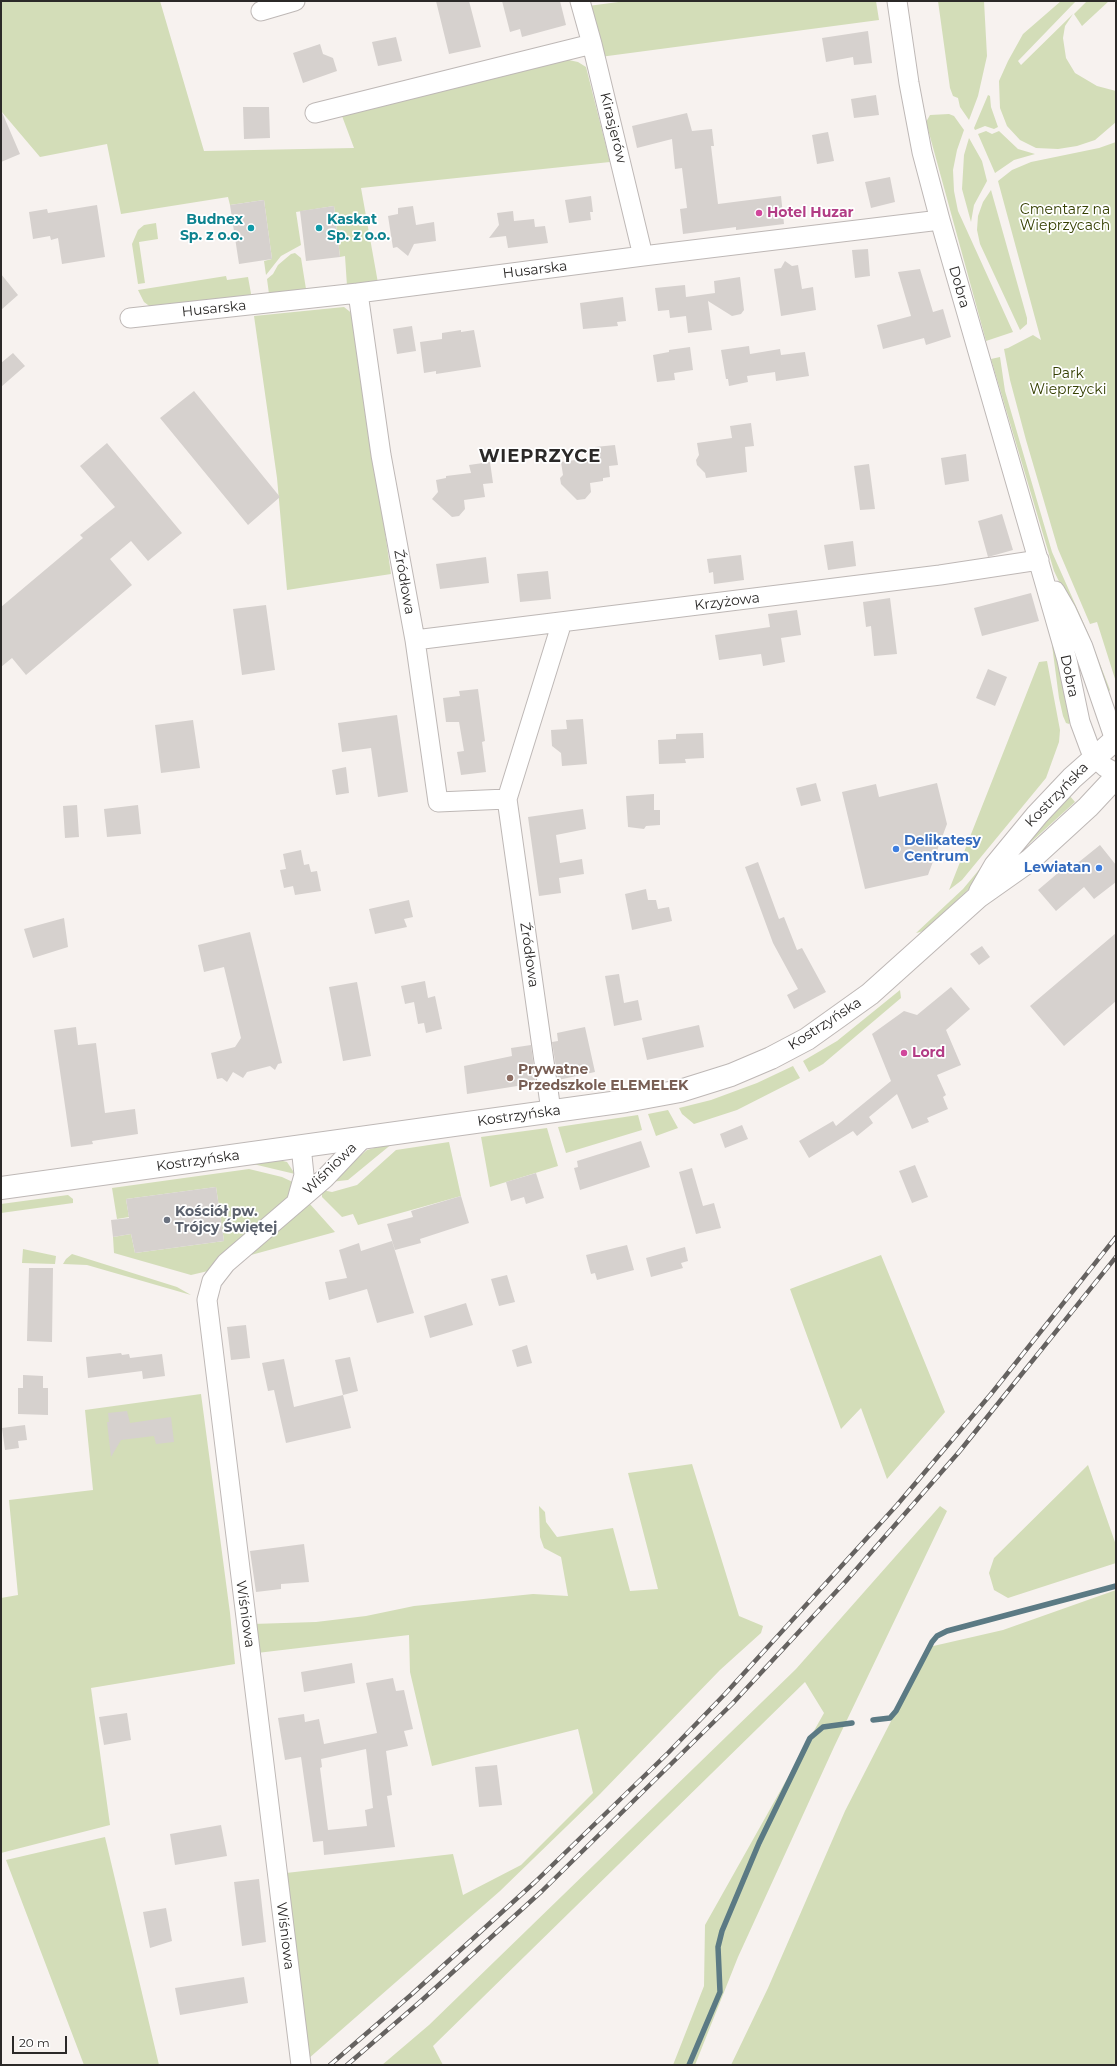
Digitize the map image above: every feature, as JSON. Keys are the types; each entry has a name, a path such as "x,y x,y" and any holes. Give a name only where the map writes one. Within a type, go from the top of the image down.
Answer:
{"main road":[{"name":"Kostrzyńska","path":"978,897 994,866 1053,796 1095,757 1116,740"},
{"name":"Kostrzyńska","path":"1,1188 626,1101 680,1091 731,1075 771,1058 807,1039 870,994 978,897 1029,861 1088,807 1116,777"}],"street":[{"path":"261,12 294,1"},
{"name":"Kirasjerów","path":"580,1 644,256"},
{"name":"Dobra","path":"898,1 914,113 940,220 1067,660 1080,722 1090,749 1095,757 1105,767 1116,773"},
{"path":"315,113 592,44"},
{"name":"Husarska","path":"130,318 358,293 940,220"},
{"name":"Źródłowa","path":"358,293 381,455 415,640 438,802 507,799"},
{"name":"Dobra","path":"1040,564 1066,610 1083,647 1116,740"},
{"name":"Krzyżowa","path":"415,640 1040,564"},
{"name":"Źródłowa","path":"550,1111 507,799 562,622"},
{"name":"Wiśniowa","path":"301,2065 207,1310 209,1290 218,1272 297,1200 325,1178 363,1138"},
{"name":"Wiśniowa","path":"297,1200 304,1175 301,1146"}],"green space":[{"path":"1,1 160,1 204,151 354,148 342,116 564,59 578,62 586,67 610,162 361,188 378,283 347,286 345,256 340,257 334,206 296,212 301,245 281,256 266,275 264,261 272,259 264,200 230,205 228,197 121,214 107,144 40,157 1,111"},
{"path":"626,1 876,1 879,20 600,57 588,6"},
{"path":"938,1 984,1 987,56 978,96 969,120 960,107 958,98 953,96 950,88"},
{"path":"1061,1 1076,1 1018,61 1021,65 1073,14 1065,26 1063,38 1066,58 1075,73 1097,86 1116,91 1116,122 1095,140 1077,146 1058,149 1036,148 1020,140 1007,126 1000,108 999,81 1023,34"},
{"path":"1087,1 1109,1 1082,26 1074,14"},
{"path":"988,95 990,96 991,107 998,127 994,129 985,126 975,130 974,128"},
{"path":"949,114 954,116 964,130 957,150 953,170 954,191 958,211 1013,332 986,341 926,122 930,115"},
{"path":"986,131 992,134 999,131 1018,149 1035,154 1014,160 995,173 978,134"},
{"path":"969,138 982,161 987,181 974,205 971,222 962,189 964,155"},
{"path":"1116,142 1116,682 1097,622 1090,624 1058,549 1010,380 1004,349 1033,335 1041,340 998,181 1012,170 1031,162 1099,148"},
{"path":"991,190 1027,318 1027,324 1020,330 980,244 977,230 978,216 983,202"},
{"path":"156,223 158,239 139,242 145,283 138,284 132,244 138,230 144,225"},
{"path":"295,253 301,258 306,289 269,294 267,279 273,274 278,265 291,254"},
{"path":"226,276 227,280 248,277 252,299 152,308 144,302 138,290"},
{"path":"344,307 354,315 391,574 287,590 277,478 254,316"},
{"path":"1000,357 1005,391 1052,552 1088,633 1110,690 1105,696 1078,621 1054,571 991,359"},
{"path":"1052,645 1055,650 1069,724 1066,723 1063,716 1059,698"},
{"path":"1047,661 1060,730 1059,742 1046,778 962,880 949,890 1039,662"},
{"path":"1052,782 1057,782 972,886 924,931 916,933 963,889"},
{"path":"1069,795 1075,802 1019,853 1034,832"},
{"path":"900,990 901,998 823,1064 809,1072 803,1061 837,1041"},
{"path":"793,1066 800,1078 737,1110 694,1124 682,1114 679,1108 711,1100 757,1083"},
{"path":"668,1110 678,1128 656,1136 648,1114"},
{"path":"638,1115 642,1130 566,1153 558,1127"},
{"path":"547,1128 558,1166 490,1187 481,1137"},
{"path":"449,1142 461,1196 358,1225 353,1214 342,1217 322,1197 322,1190 332,1192 357,1185 396,1150"},
{"path":"393,1143 348,1180 330,1182 367,1150"},
{"path":"279,1160 287,1162 295,1174 253,1164"},
{"path":"249,1169 282,1177 297,1184 290,1196 245,1237 217,1258 208,1271 191,1275 114,1253 113,1237 131,1234 135,1253 224,1241 216,1187 126,1199 129,1217 117,1219 112,1188"},
{"path":"68,1195 73,1199 73,1203 1,1213 1,1204"},
{"path":"309,1203 335,1232 251,1255"},
{"path":"23,1249 56,1256 55,1264 22,1263"},
{"path":"72,1254 177,1287 191,1295 87,1265 63,1264"},
{"path":"881,1255 945,1412 887,1479 861,1408 841,1429 790,1289"},
{"path":"201,1394 230,1613 235,1664 91,1688 110,1825 1,1853 1,1598 18,1595 9,1500 93,1490 85,1410"},
{"path":"692,1464 739,1616 763,1626 761,1633 720,1670 600,1794 500,1891 308,2059 286,1873 453,1854 463,1895 521,1865 593,1793 578,1729 432,1766 410,1672 409,1635 257,1653 252,1624 316,1622 366,1616 414,1606 533,1594 568,1596 561,1557 544,1548 540,1537 539,1506 545,1512 546,1522 557,1537 613,1528 630,1591 658,1589 628,1473"},
{"path":"1088,1465 1116,1545 1116,1563 1008,1598 994,1590 989,1573 994,1558"},
{"path":"940,1506 947,1511 834,1747 738,1957 695,2065 673,2065 704,1986 705,1925 824,1713 805,1682 433,2046 443,2065 382,2065 429,2025 796,1669"},
{"path":"1116,1590 1116,2065 731,2065 768,1988 845,1811 929,1647 1003,1630"},
{"path":"105,1837 159,2065 84,2065 6,1860"}],"building":[{"path":"436,1 469,1 481,47 449,54"},
{"path":"502,1 560,1 566,25 522,37 520,29 510,32"},
{"path":"868,31 872,63 854,65 853,57 826,62 822,38"},
{"path":"396,37 402,61 378,66 372,42"},
{"path":"320,44 323,54 333,58 337,71 303,83 293,53"},
{"path":"876,95 879,115 854,118 851,99"},
{"path":"243,107 269,107 270,138 244,139"},
{"path":"1,110 20,154 1,162"},
{"path":"687,113 692,131 712,129 714,146 711,146 718,204 781,196 784,224 736,230 736,227 683,234 680,209 687,208 682,168 675,169 672,139 637,148 632,126"},
{"path":"828,132 834,161 817,164 812,135"},
{"path":"890,177 895,202 871,208 865,182"},
{"path":"591,196 593,212 590,212 591,220 569,223 565,200"},
{"name":"Budnex Sp. z o.o.","path":"264,200 272,259 239,264 230,205"},
{"path":"97,205 105,257 62,264 58,238 51,240 50,236 33,239 29,212 47,209 48,213"},
{"name":"Kaskat Sp. z o.o.","path":"334,206 340,257 306,261 300,211"},
{"path":"413,206 416,225 434,222 436,241 414,244 408,256 397,247 393,248 388,216 398,214 398,208"},
{"path":"513,211 514,221 534,219 535,227 545,226 548,243 508,248 506,236 489,238 499,225 497,213"},
{"path":"868,249 870,276 855,278 852,250"},
{"path":"785,261 792,266 798,265 802,289 813,287 816,310 781,316 774,269 781,268"},
{"path":"920,269 933,312 943,309 951,337 926,345 924,338 883,349 877,325 911,316 898,272"},
{"path":"1,274 18,295 1,310"},
{"path":"740,277 744,310 741,314 732,316 708,301 712,330 688,333 686,316 670,318 669,310 658,311 655,288 685,285 686,297 715,293 714,281"},
{"path":"623,297 626,321 617,322 618,326 583,329 580,303"},
{"path":"412,326 416,351 397,354 393,329"},
{"path":"461,330 461,332 474,330 481,367 436,374 436,371 424,373 420,342 442,339 442,333"},
{"path":"749,346 750,354 780,349 781,355 805,352 809,376 776,381 775,372 747,376 748,382 729,386 728,379 726,379 721,350"},
{"path":"690,347 693,370 674,373 675,380 657,382 653,355 669,352 669,350"},
{"path":"13,353 25,366 1,387 1,363"},
{"path":"194,391 280,497 248,525 160,418"},
{"path":"751,423 754,446 745,447 747,472 706,478 705,473 697,465 696,460 699,455 697,443 732,438 730,426"},
{"path":"107,443 182,533 148,561 131,541 110,559 132,585 26,675 12,658 1,667 1,607 83,538 80,535 115,507 80,466"},
{"path":"615,445 618,465 609,466 610,477 603,478 603,481 590,483 591,492 585,499 577,500 561,484 560,478 563,475 561,462 596,457 595,447"},
{"path":"966,454 969,481 945,485 941,458"},
{"path":"490,462 493,483 483,484 485,497 464,500 465,509 459,516 452,517 432,499 438,492 436,480 446,478 446,476 471,473 469,465"},
{"path":"869,464 875,509 860,510 854,466"},
{"path":"1002,514 1013,550 988,557 978,521"},
{"path":"853,541 856,566 828,570 824,545"},
{"path":"741,555 744,580 714,584 713,572 709,573 707,559"},
{"path":"486,557 489,583 440,589 436,564"},
{"path":"548,571 551,599 520,602 517,574"},
{"path":"1031,593 1039,621 982,636 974,608"},
{"path":"890,598 897,654 874,656 871,626 866,627 863,602"},
{"path":"266,605 275,670 242,675 233,609"},
{"path":"797,610 801,635 781,638 785,662 763,666 761,654 719,660 715,635 770,627 768,614"},
{"path":"988,669 1007,677 995,706 976,698"},
{"path":"478,689 485,741 482,742 486,772 461,775 457,752 464,751 459,722 446,722 443,698 460,696 459,691"},
{"path":"397,715 408,792 378,797 371,748 342,752 338,723"},
{"path":"583,719 587,764 562,766 561,753 552,746 551,730 567,729 566,720"},
{"path":"193,720 200,768 161,773 155,725"},
{"path":"703,733 704,758 685,759 686,763 659,764 658,740 676,739 676,734"},
{"path":"346,767 349,793 336,795 332,770"},
{"path":"816,783 821,801 801,806 796,788"},
{"name":"Delikatesy Centrum","path":"937,783 947,824 928,875 865,889 842,792 876,784 879,797"},
{"path":"654,794 654,810 660,810 660,825 646,826 644,829 628,827 626,796"},
{"path":"77,805 79,837 65,838 63,806"},
{"path":"138,805 141,834 107,837 104,809"},
{"path":"583,809 586,829 556,835 560,863 582,859 584,874 559,878 561,893 539,896 528,817"},
{"path":"1100,845 1116,865 1116,882 1094,899 1084,887 1056,911 1038,890 1065,867 1069,870"},
{"path":"301,850 304,865 309,864 311,872 317,871 321,891 295,895 293,886 284,888 280,870 286,869 283,854"},
{"path":"758,862 779,919 784,917 797,950 802,948 826,992 794,1009 787,995 798,989 773,943 745,867"},
{"path":"646,889 648,900 656,900 658,909 669,907 672,921 632,930 625,894"},
{"path":"409,900 413,917 404,919 407,927 375,934 369,909"},
{"path":"64,918 68,947 33,958 24,929"},
{"path":"250,932 282,1063 278,1064 275,1070 270,1066 247,1072 243,1078 233,1072 227,1082 222,1078 217,1079 211,1053 235,1047 241,1038 224,967 204,972 198,945"},
{"path":"1116,933 1116,1001 1064,1046 1030,1006"},
{"path":"982,946 990,957 979,965 970,954"},
{"path":"619,974 624,1003 638,1000 642,1020 614,1026 605,976"},
{"path":"425,981 428,998 435,996 442,1029 426,1033 424,1023 418,1024 414,1002 405,1004 401,986"},
{"path":"357,982 371,1056 343,1061 329,987"},
{"path":"951,987 970,1009 946,1030 961,1065 937,1075 946,1095 943,1097 948,1109 927,1118 929,1122 912,1129 897,1094 869,1117 873,1123 857,1136 853,1131 809,1158 799,1141 833,1121 836,1126 891,1081 872,1034 904,1011 917,1015"},
{"path":"699,1025 704,1047 647,1060 642,1038"},
{"path":"76,1027 78,1045 96,1043 105,1113 135,1109 138,1134 92,1141 93,1144 71,1147 54,1030"},
{"path":"585,1027 595,1072 558,1080 552,1042 558,1041 557,1033"},
{"path":"531,1045 536,1083 467,1094 464,1066 512,1056 511,1048"},
{"path":"742,1125 748,1139 725,1148 720,1134"},
{"path":"641,1141 650,1167 580,1190 574,1168 578,1167 577,1161"},
{"path":"915,1165 928,1197 912,1203 899,1171"},
{"path":"692,1168 703,1206 714,1203 721,1228 696,1234 679,1172"},
{"path":"536,1173 544,1198 526,1204 524,1197 511,1201 506,1182"},
{"name":"Kościół pw. Trójcy Świętej","path":"216,1187 224,1241 135,1253 131,1234 113,1237 111,1220 129,1218 126,1199"},
{"path":"461,1196 469,1223 420,1239 421,1243 395,1250 387,1224 413,1217 411,1211"},
{"path":"392,1241 414,1313 377,1323 367,1289 329,1300 325,1282 347,1278 339,1250 359,1243 361,1251"},
{"path":"627,1245 634,1270 597,1280 595,1273 591,1274 586,1255"},
{"path":"685,1247 688,1261 681,1263 683,1268 651,1277 646,1258"},
{"path":"29,1268 53,1268 52,1342 27,1341"},
{"path":"507,1275 515,1302 499,1306 491,1279"},
{"path":"466,1303 473,1325 430,1338 424,1316"},
{"path":"246,1325 250,1358 231,1360 227,1327"},
{"path":"527,1345 532,1363 517,1367 512,1350"},
{"path":"121,1353 122,1355 129,1354 130,1358 162,1354 165,1376 143,1379 142,1371 88,1378 86,1357"},
{"path":"350,1357 358,1391 343,1395 335,1360"},
{"path":"284,1359 294,1407 343,1395 351,1428 286,1443 274,1390 268,1391 262,1363"},
{"path":"23,1375 43,1376 43,1388 48,1388 48,1415 18,1414 18,1388 23,1388"},
{"path":"127,1411 130,1423 171,1417 174,1442 156,1444 154,1436 121,1440 111,1457 107,1422 109,1422 108,1413"},
{"path":"25,1425 27,1440 18,1441 19,1448 5,1450 2,1428"},
{"path":"304,1544 309,1582 281,1584 281,1589 256,1592 250,1551"},
{"path":"352,1663 355,1683 304,1692 301,1672"},
{"path":"393,1678 396,1691 404,1690 413,1729 404,1731 408,1746 386,1751 392,1795 387,1796 395,1847 324,1855 323,1841 313,1842 301,1757 285,1760 278,1718 304,1714 305,1722 319,1719 324,1744 377,1733 366,1683","holes":["366,1749 373,1808 365,1810 367,1826 328,1830 320,1768 322,1767 321,1759"]},
{"path":"127,1713 131,1740 104,1745 99,1717"},
{"path":"497,1765 502,1805 479,1807 475,1767"},
{"path":"221,1825 227,1856 175,1865 170,1834"},
{"path":"259,1879 266,1942 242,1946 234,1882"},
{"path":"166,1908 172,1941 150,1948 143,1912"},
{"path":"244,1977 248,2003 180,2015 175,1988"}],"waterway":[{"path":"873,1720 890,1718 896,1711 932,1642 937,1636 947,1631 1116,1586"},
{"path":"689,2065 720,1992 718,1947 722,1931 759,1843 810,1738 823,1727 852,1723"}],"railway":[{"path":"330,2065 412,1994 535,1882 668,1753 725,1694 897,1505 991,1394 1116,1237"},
{"path":"347,2065 421,2001 542,1891 733,1703 846,1581 959,1452 1116,1257"}],"place":[{"name":"Hotel Huzar","path":"759,213"},
{"name":"Budnex Sp. z o.o.","path":"251,228"},
{"name":"Kaskat Sp. z o.o.","path":"319,228"},
{"name":"Delikatesy Centrum","path":"896,849"},
{"name":"Lewiatan","path":"1099,868"},
{"name":"Lord","path":"904,1053"},
{"name":"Prywatne Przedszkole ELEMELEK","path":"510,1078"},
{"name":"Kościół pw. Trójcy Świętej","path":"167,1220"}],"district":[{"name":"WIEPRZYCE","path":"540,457"}],"park label":[{"name":"Cmentarz na Wieprzycach","path":"1065,218"},
{"name":"Park Wieprzycki","path":"1068,382"}]}
